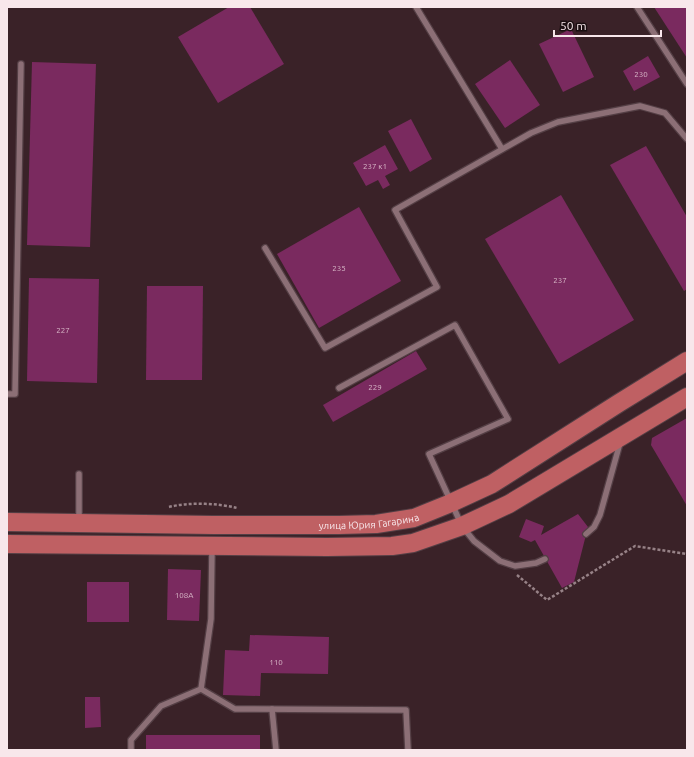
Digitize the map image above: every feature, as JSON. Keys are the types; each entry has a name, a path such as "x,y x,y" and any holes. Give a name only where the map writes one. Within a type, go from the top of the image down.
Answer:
{"main road":[{"name":"улица Юрия Гагарина","path":"7,522 212,525 376,524 414,518 492,484 687,361"},
{"path":"7,544 327,548 392,546 413,543 462,526 509,504 687,397"}],"lane":[{"path":"416,7 502,149"},
{"path":"637,7 687,84"},
{"path":"7,394 15,394 21,64"},
{"path":"265,248 325,348 437,288 395,210 531,133 558,122 640,106 665,113 687,139"},
{"path":"339,388 455,324 508,419 429,454 462,526 474,541 499,560 515,566 536,563 545,559"},
{"path":"586,534 594,527 600,514 622,436"},
{"path":"79,474 79,523"},
{"path":"201,689 211,618 212,546"},
{"path":"201,689 235,708 406,710 408,750"},
{"path":"131,750 131,740 161,706 201,689"},
{"path":"272,709 276,750"}],"path":[{"path":"162,509 181,504 227,505 241,509"},
{"path":"499,560 547,600 635,546 687,554"}],"building":[{"path":"229,7 250,7 284,64 218,103 178,37"},
{"path":"654,7 687,7 687,58"},
{"path":"571,29 594,77 563,92 539,44"},
{"path":"648,56 660,77 634,91 623,71"},
{"path":"510,60 540,105 505,128 475,84"},
{"path":"32,62 96,64 90,247 27,245"},
{"path":"411,119 432,159 410,172 388,131"},
{"path":"385,145 398,169 385,176 390,185 383,189 378,180 366,186 353,163"},
{"path":"646,146 687,217 687,289 684,291 610,165"},
{"path":"561,195 634,320 559,364 485,239"},
{"path":"359,207 401,281 319,328 277,254"},
{"path":"29,278 99,279 97,383 27,381"},
{"path":"147,286 203,286 202,380 146,380"},
{"path":"416,351 427,369 333,422 323,405"},
{"path":"687,418 687,506 651,445 652,438"},
{"path":"578,514 588,527 574,582 562,588 535,540 531,542 519,537 526,519 544,526 541,535"},
{"path":"168,569 201,570 199,621 167,620"},
{"path":"87,582 129,582 129,622 87,622"},
{"path":"250,635 329,637 328,674 261,673 260,696 223,695 225,650 249,651"},
{"path":"85,697 100,697 101,727 85,728"},
{"path":"146,735 260,735 260,750 146,750"}]}
